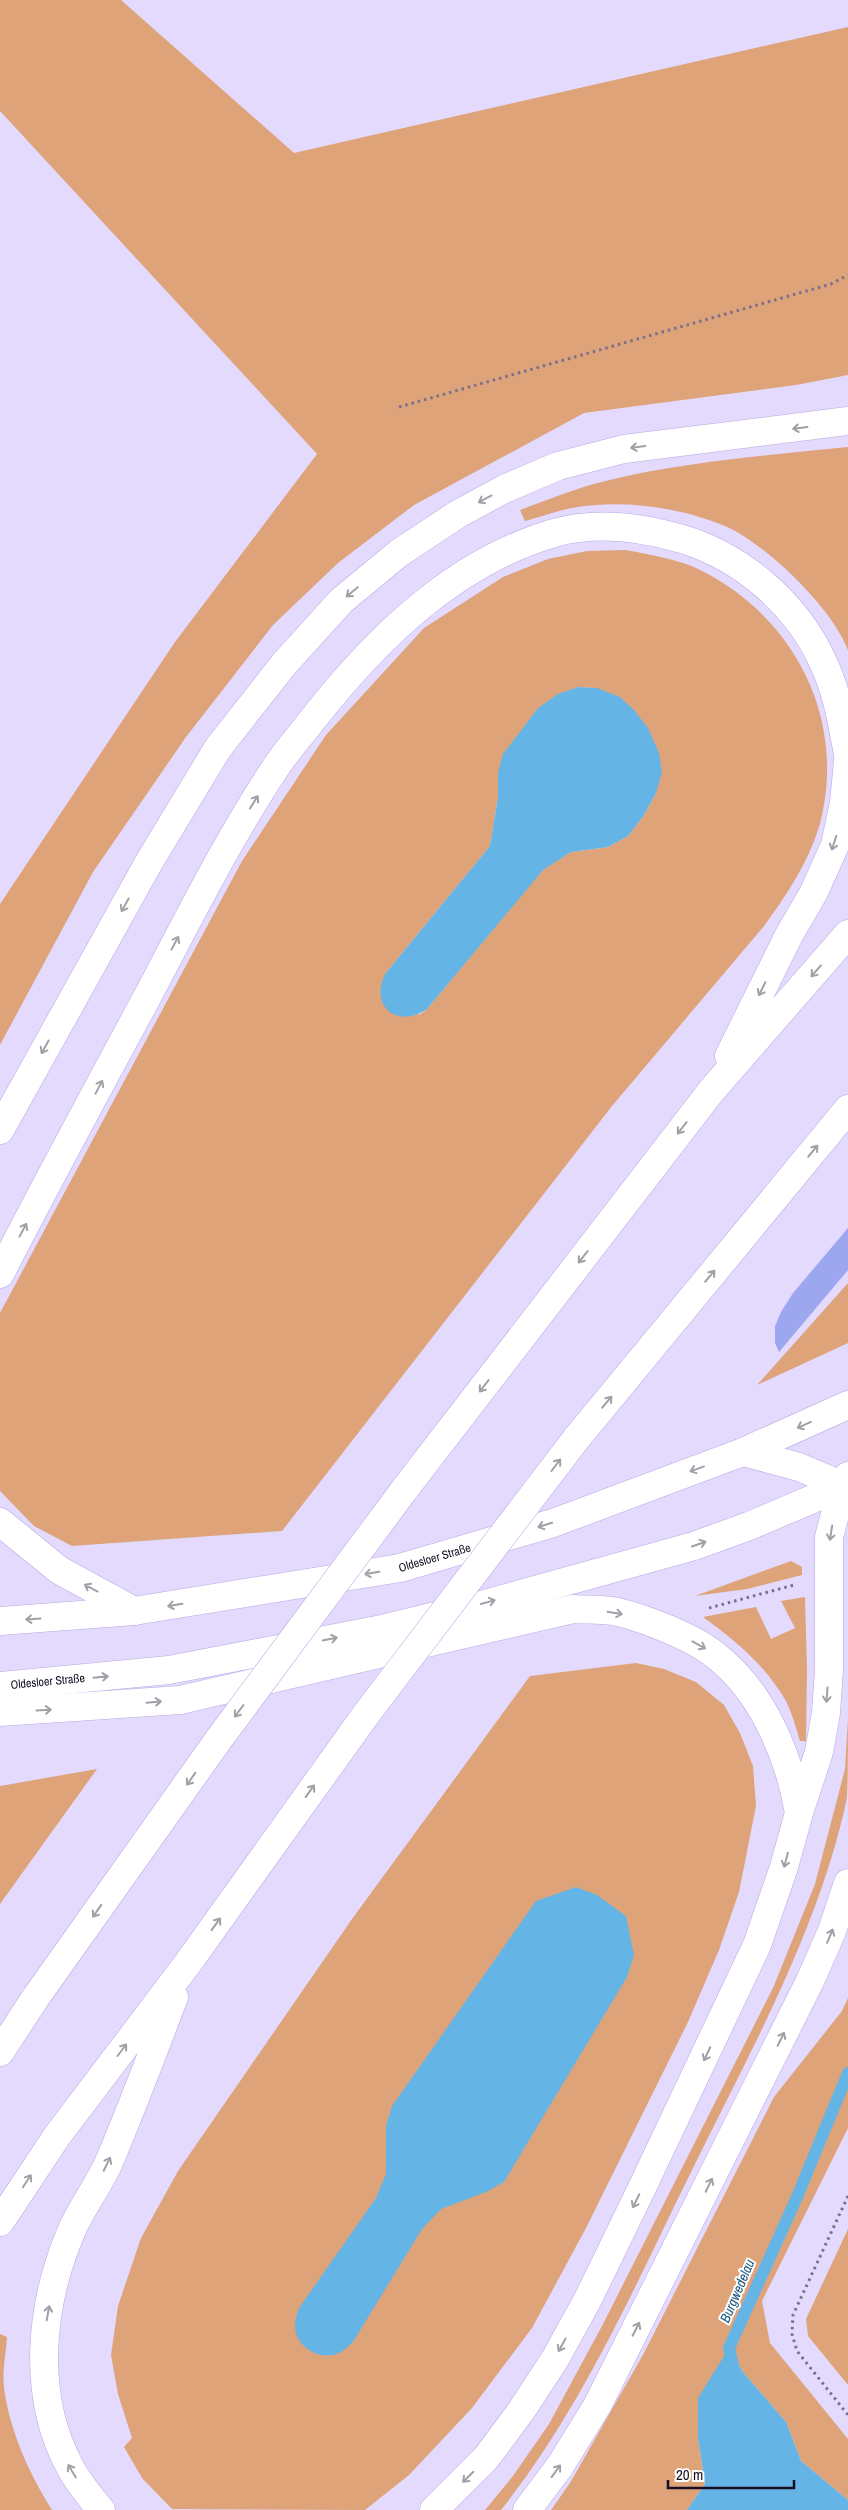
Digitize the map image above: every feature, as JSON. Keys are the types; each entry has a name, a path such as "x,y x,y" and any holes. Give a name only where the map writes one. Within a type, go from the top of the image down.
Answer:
{"main road":[{"path":"0,1130 149,862 218,748 284,664 341,601 399,552 458,514 504,489 558,466 624,449 848,421"},
{"path":"0,1274 227,845 277,765 335,692 400,623 466,572 508,550 556,532 605,526 650,530 690,542 721,555 752,574 782,602 803,629 826,669 838,703 848,754"},
{"path":"712,1090 789,935 814,892 835,844 844,803 848,761"},
{"path":"0,2052 36,1997 219,1739 404,1490 712,1090 848,934"},
{"path":"0,2222 57,2136 188,1963 367,1713 576,1439 848,1110"},
{"name":"Oldesloer Straße","path":"0,1621 134,1611 400,1568 553,1523 743,1452 848,1405"},
{"path":"434,2510 486,2458 522,2411 555,2359 588,2299 703,2063 757,1945 784,1867 819,1752 826,1712 829,1669 830,1537 847,1483 799,1467 743,1452"},
{"name":"Oldesloer Straße","path":"0,1686 170,1670 377,1630 481,1604 694,1546 749,1526 847,1483"},
{"path":"0,1522 59,1570 134,1611"},
{"path":"0,1712 180,1700 573,1609 618,1612 698,1645 714,1654 744,1684 762,1711 783,1756 795,1792 799,1813"},
{"path":"527,2510 560,2466 597,2406 810,1981 832,1931 848,1883"},
{"path":"101,2510 70,2468 55,2435 43,2362 46,2325 60,2259 84,2203 108,2165 188,1963"}],"path":[{"path":"399,407 831,284 848,275"},
{"path":"701,1610 797,1584"},
{"path":"848,2196 793,2315 792,2334 797,2351 848,2415"}],"shaded area":[{"path":"0,0 121,0 294,153 848,27 848,375 796,385 584,413 414,505 338,563 273,625 186,737 93,872 0,1045 0,904 175,642 317,454 0,111"},
{"path":"848,447 848,650 831,619 792,575 752,541 725,526 689,514 650,506 591,505 554,512 525,521 520,510 593,484 647,472 733,459"},
{"path":"626,550 674,560 702,571 735,592 764,617 788,646 807,678 820,713 826,750 826,788 819,827 796,879 764,926 612,1106 282,1531 72,1546 34,1526 0,1491 0,1313 242,861 326,735 424,628 503,577 548,559 587,551","holes":["578,687 597,688 656,793 644,815 628,836 608,847 571,852 543,869 427,1009 419,1015 385,974 490,846 498,797 498,773 559,694"]},
{"path":"848,1283 848,1343 757,1385"},
{"path":"791,1561 802,1567 802,1575 747,1589 695,1596"},
{"path":"805,1597 806,1741 800,1741 786,1701 769,1676 727,1635 703,1617 756,1607 771,1639 795,1628 781,1601"},
{"path":"636,1663 664,1669 696,1682 724,1705 740,1733 753,1766 756,1806 739,1892 719,1950 688,2022 586,2228 532,2328 472,2408 409,2475 365,2510 172,2509 142,2478 124,2447 132,2438 118,2394 111,2355 118,2306 141,2238 178,2171 352,1919 530,1676"},
{"path":"848,1718 847,1798 835,1847 801,1942 760,2034 628,2302 582,2388 530,2471 501,2510 485,2510 513,2476 549,2424 602,2326 773,1988 815,1884 845,1769"},
{"path":"97,1769 0,1904 0,1786"},
{"path":"848,1998 848,2128 762,2301 770,2343 848,2439 848,2500 801,2461 786,2422 743,2372 729,2348 698,2438 705,2484 687,2510 551,2510 570,2483 644,2353 774,2097 842,2011"},
{"path":"848,2229 848,2385 808,2336 806,2319"},
{"path":"0,2334 7,2337 4,2388 11,2420 28,2467 52,2510 0,2510"}],"water":[{"path":"578,687 597,688 620,697 634,710 648,728 659,753 662,772 656,793 644,815 628,836 608,847 571,852 543,870 427,1009 416,1015 406,1017 389,1011 384,1005 381,996 381,986 385,974 490,846 498,797 498,773 503,754 538,708 558,694"},
{"path":"576,1887 597,1895 626,1916 634,1955 627,1977 504,2182 486,2192 441,2209 422,2229 353,2342 346,2349 335,2355 328,2356 310,2350 300,2342 295,2329 299,2308 376,2198 386,2174 386,2126 392,2106 536,1901"},
{"path":"729,2348 743,2372 786,2422 801,2461 848,2500 848,2510 687,2510 705,2484 698,2438 698,2398"}],"building":[{"path":"848,1228 848,1270 779,1352 775,1343 775,1326 781,1312 793,1293"}],"waterway":[{"name":"Burgwedelau","path":"733,2365 729,2348 797,2197 848,2073"}]}
